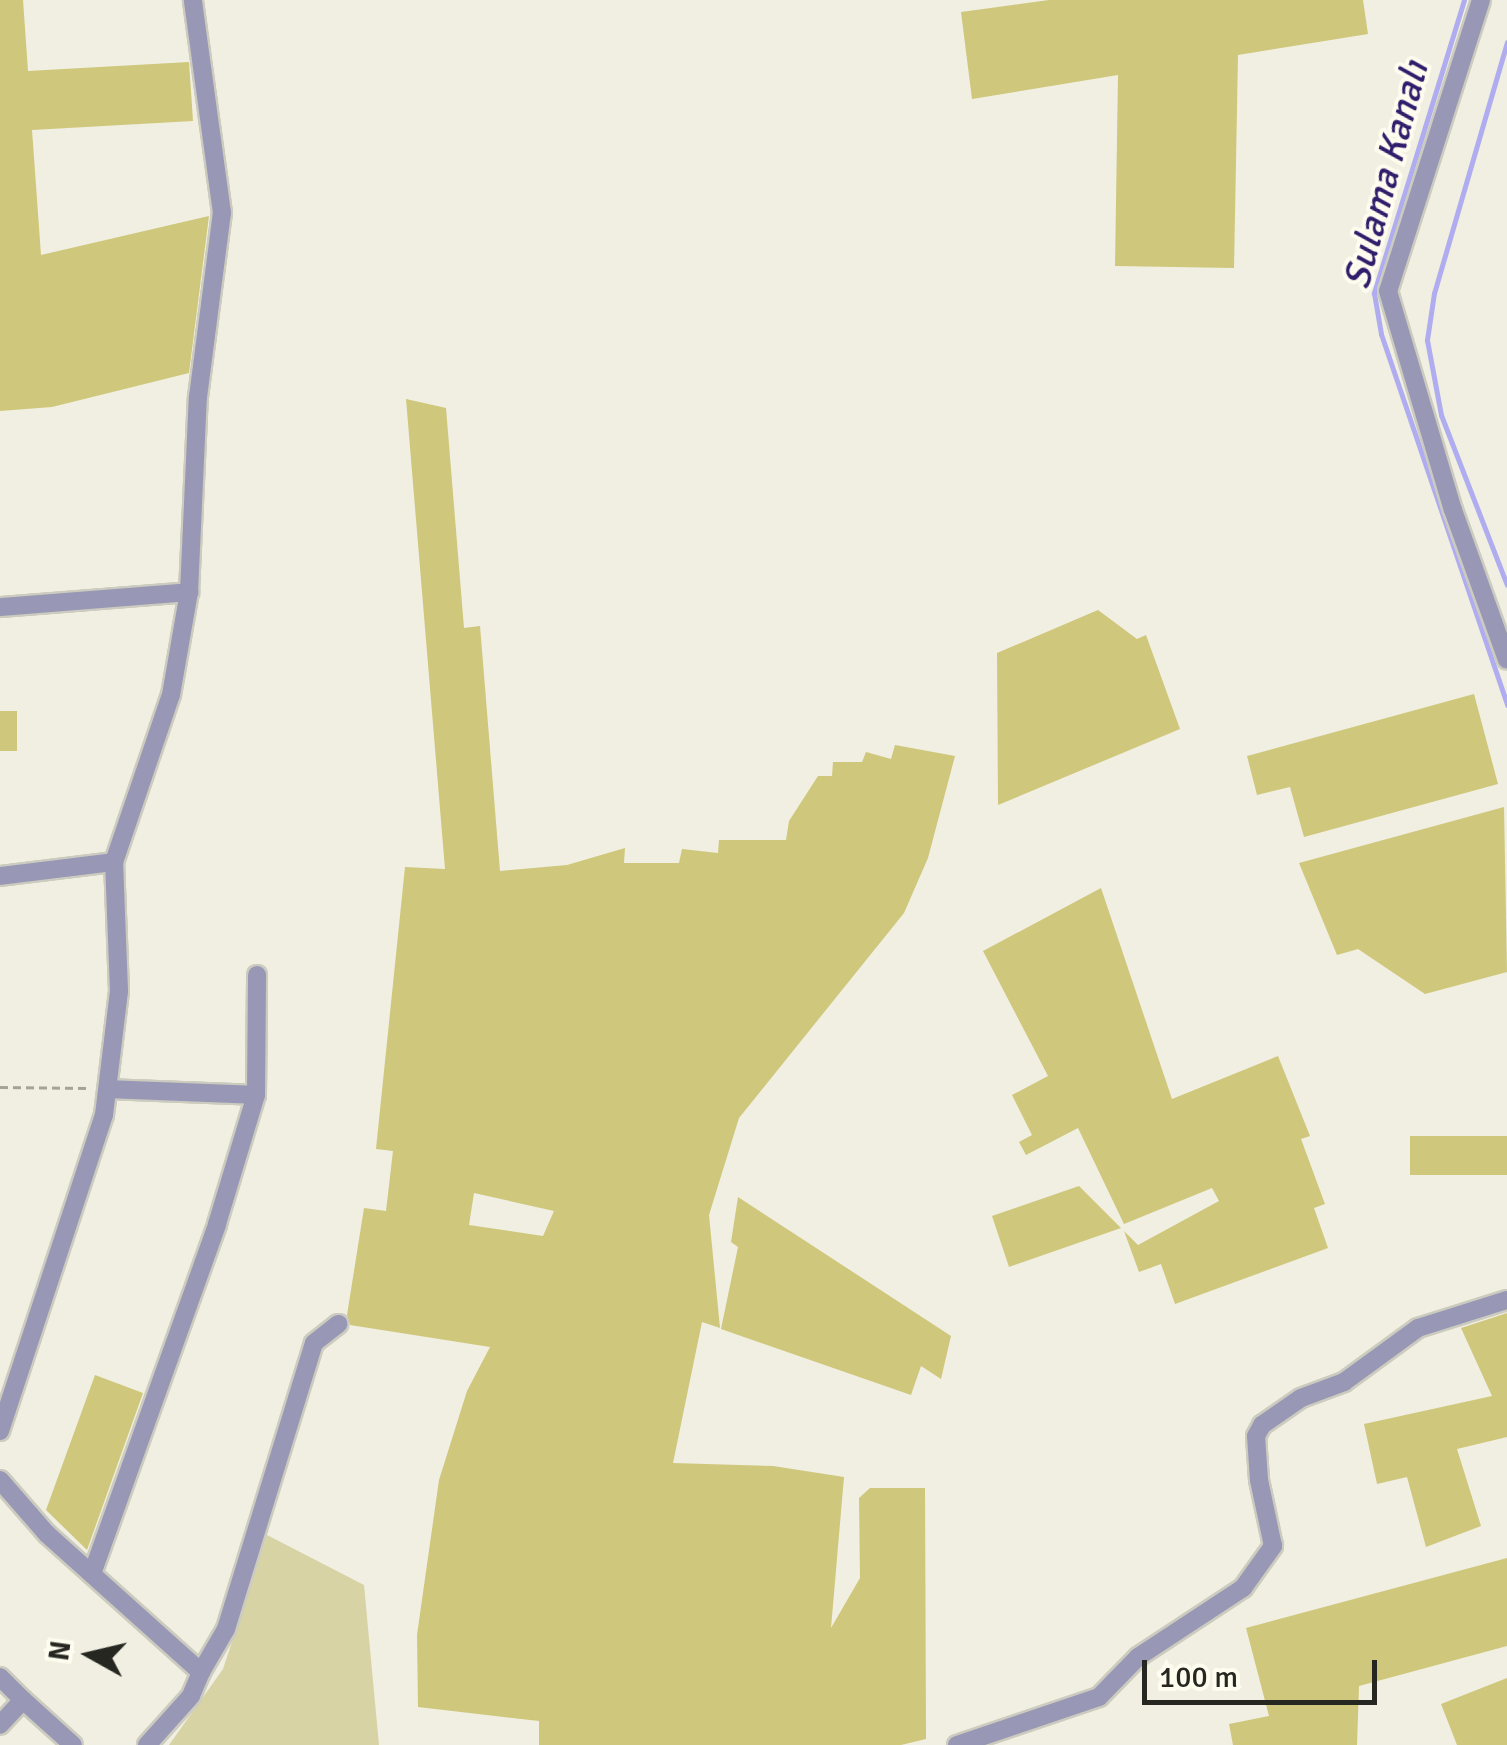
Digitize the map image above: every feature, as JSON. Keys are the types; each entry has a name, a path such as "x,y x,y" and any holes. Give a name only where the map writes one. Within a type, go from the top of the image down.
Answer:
{"street":[{"path":"0,1431 62,1253 109,1089 119,991 114,862 171,695 189,592 198,397 222,212 193,0"},
{"path":"1480,0 1388,290 1453,510 1507,660"},
{"path":"0,607 189,592"},
{"path":"0,876 114,862"},
{"path":"92,1574 217,1224 256,1095 257,976"},
{"path":"109,1089 256,1095"},
{"path":"957,1745 1098,1696 1138,1657 1243,1588 1273,1546 1259,1480 1256,1436 1262,1424 1301,1398 1344,1382 1418,1328 1507,1300"},
{"path":"147,1745 190,1696 226,1630 314,1344 338,1324"},
{"path":"0,1480 92,1574 201,1672"},
{"path":"0,1678 73,1745"},
{"path":"0,1725 23,1700"}],"path":[{"path":"0,1087 109,1089"}],"shaded area":[{"path":"267,1535 364,1585 379,1745 169,1745 223,1669"}],"building":[{"path":"0,0 23,0 28,71 189,62 193,121 32,130 41,255 209,216 189,373 52,407 0,411"},
{"path":"1049,0 1363,0 1368,34 1238,55 1234,268 1115,266 1118,75 972,99 961,12"},
{"path":"406,399 446,408 464,628 480,626 500,871 567,865 625,848 624,863 679,863 682,849 718,853 719,840 786,840 789,821 818,776 832,776 833,762 862,762 866,752 891,759 895,745 955,756 928,858 904,913 739,1118 709,1215 720,1328 702,1322 673,1463 773,1466 844,1477 831,1628 860,1578 859,1498 870,1488 925,1488 926,1739 901,1745 539,1745 539,1721 418,1707 417,1635 439,1480 467,1391 490,1347 350,1325 347,1315 364,1208 386,1211 393,1151 376,1149 405,867 445,869","holes":["474,1193 554,1211 543,1236 469,1225"]},
{"path":"1098,610 1137,639 1146,635 1180,729 998,805 997,653"},
{"path":"1474,694 1498,784 1304,837 1290,787 1257,795 1247,756"},
{"path":"0,711 17,711 17,751 0,751"},
{"path":"1504,807 1507,972 1425,994 1358,949 1337,955 1299,863"},
{"path":"1101,888 1172,1099 1278,1056 1310,1136 1301,1139 1325,1204 1314,1208 1328,1248 1175,1304 1161,1264 1139,1272 1124,1231 1138,1245 1219,1201 1212,1188 1124,1224 1078,1128 1026,1155 1019,1142 1032,1135 1012,1095 1048,1076 983,951"},
{"path":"1410,1136 1507,1136 1507,1175 1410,1175"},
{"path":"1079,1186 1121,1228 1009,1267 992,1216"},
{"path":"738,1197 951,1336 941,1379 921,1366 911,1395 721,1329 738,1247 731,1242"},
{"path":"1507,1313 1507,1437 1457,1449 1481,1526 1426,1547 1407,1477 1377,1484 1364,1424 1492,1396 1461,1328"},
{"path":"95,1375 143,1393 87,1550 46,1510"},
{"path":"1507,1558 1507,1646 1359,1686 1357,1745 1233,1745 1229,1724 1269,1716 1246,1628"},
{"path":"1507,1678 1507,1745 1457,1745 1441,1704"}],"waterway":[{"name":"Sulama Kanalı","path":"1464,0 1374,293 1381,334 1507,705"},
{"path":"1507,42 1434,293 1427,340 1441,415 1507,585"}]}
